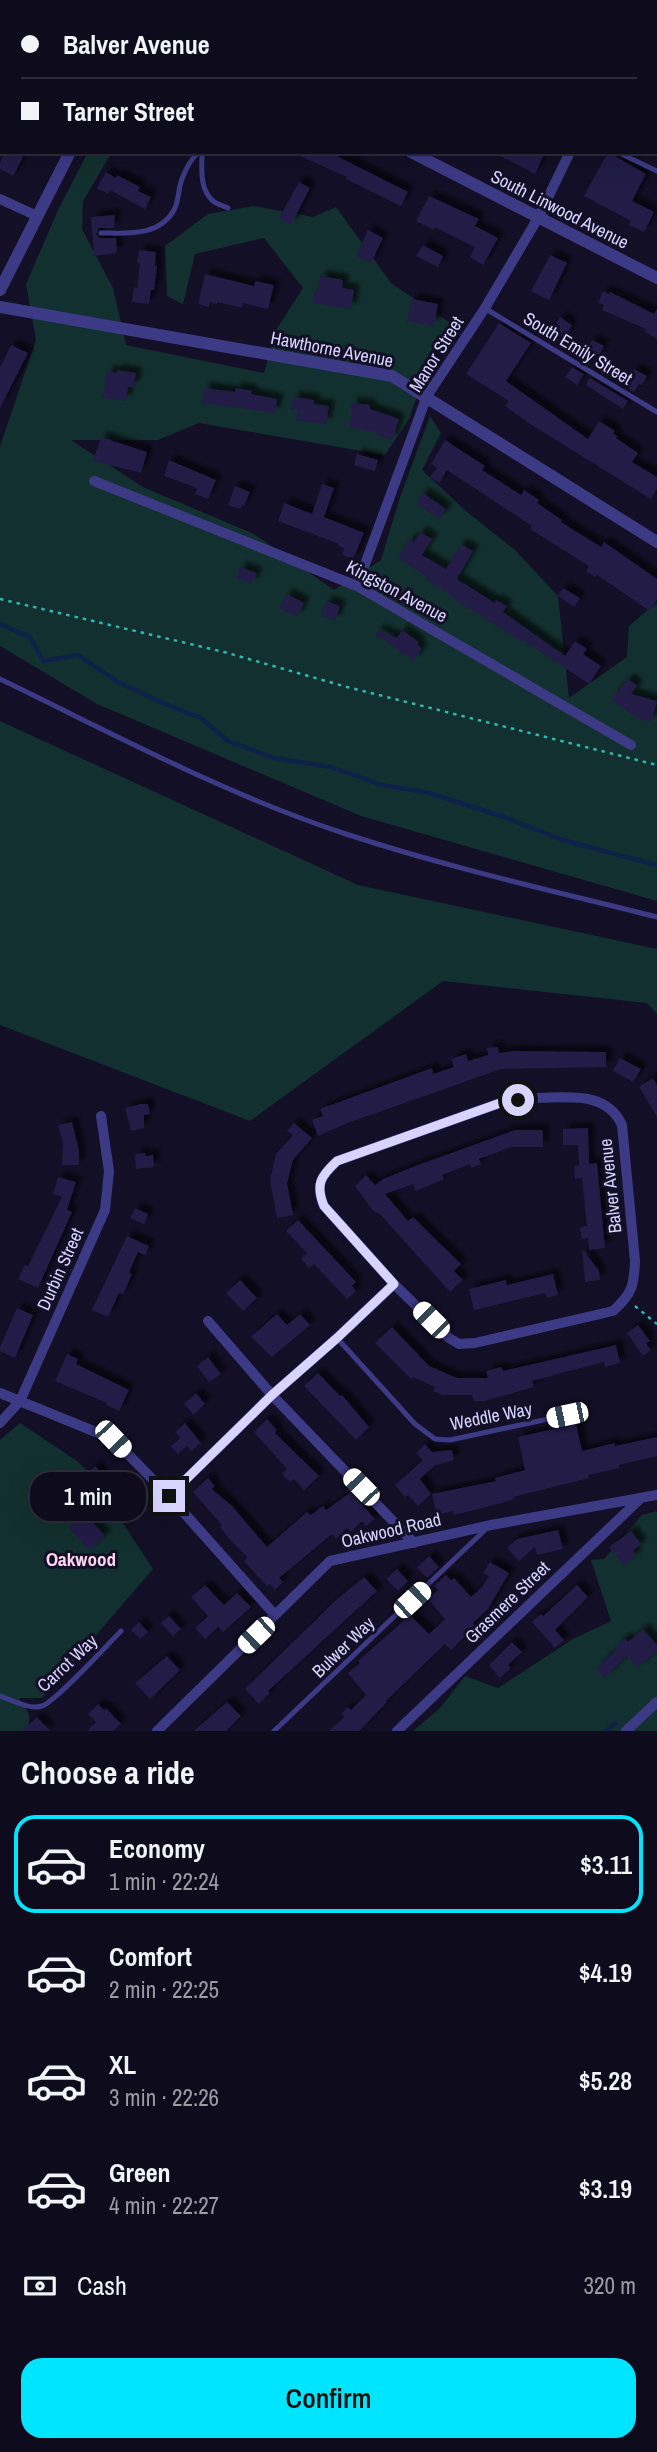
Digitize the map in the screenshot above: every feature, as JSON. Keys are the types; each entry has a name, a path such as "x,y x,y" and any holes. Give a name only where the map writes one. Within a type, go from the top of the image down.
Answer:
{"street":[{"path":"0,290 69,154"},
{"name":"South Linwood Avenue","path":"415,154 657,278"},
{"name":"Manor Street","path":"357,586 427,397 485,308 538,218 569,154"},
{"path":"0,199 37,216"},
{"name":"Hawthorne Avenue","path":"0,307 392,376 657,542"},
{"name":"Kingston Avenue","path":"94,481 357,586 631,745"},
{"name":"Balver Avenue","path":"534,1098 591,1098 616,1112 622,1125 635,1261 634,1283 627,1299 613,1311 475,1343 459,1344 449,1338 394,1284 324,1206 318,1191 323,1174 337,1161 503,1102 534,1098"},
{"name":"Durbin Street","path":"0,1423 20,1402 105,1210 109,1171 101,1116"},
{"path":"169,1496 272,1395 394,1284"},
{"path":"208,1321 272,1395 414,1543"},
{"path":"0,1393 113,1439 169,1496 275,1615"},
{"name":"Oakwood Road","path":"157,1731 330,1561 491,1525 657,1495"},
{"name":"Grasmere Street","path":"397,1731 641,1498"},
{"path":"626,1731 657,1702"}],"lane":[{"path":"101,233 137,233 163,225 176,208 178,188 189,160 198,154"},
{"path":"201,154 202,181 205,188 213,201 228,208"},
{"path":"621,154 657,171"},
{"name":"South Emily Street","path":"485,308 657,412"},
{"path":"0,679 243,795 347,835 458,867 657,917"},
{"name":"Weddle Way","path":"337,1338 415,1424 435,1440 450,1440 567,1415"},
{"name":"Bulwer Way","path":"274,1731 491,1525"},
{"name":"Carrot Way","path":"0,1696 28,1706 42,1706 57,1695 121,1631"}],"path":[{"path":"0,599 225,652 346,687 657,765"},
{"path":"627,1299 657,1324"}],"green space":[{"path":"87,154 111,154 83,201 82,229 113,288 126,345 264,373 276,330 303,288 264,238 195,254 183,304 167,296 165,246 208,214 254,206 313,217 336,207 391,283 452,324 427,367 409,419 385,455 199,423 158,440 71,440 143,487 254,534 334,590 381,560 400,497 430,416 441,433 422,470 467,512 515,550 558,596 569,698 627,657 629,626 657,602 657,901 361,816 97,704 0,646 0,446 36,340 26,284 59,208"},
{"path":"0,721 358,885 657,949 657,1014 647,1003 443,981 250,1121 0,1025"},
{"path":"20,1423 77,1461 92,1476 153,1569 42,1698 19,1698 29,1714 29,1731 0,1731 0,1440"},
{"path":"657,1511 657,1731 413,1731 440,1708 465,1676 498,1688 573,1639 611,1621 591,1560 604,1559 642,1515"}],"building":[{"path":"4,154 18,154 23,157 13,176 0,169"},
{"path":"295,154 333,154 408,192 401,206 346,179 347,177"},
{"path":"497,154 544,154 535,174"},
{"path":"607,154 611,154 646,174 632,201 654,212 644,232 629,225 631,221 584,196"},
{"path":"106,172 140,187 138,191 151,197 145,209 110,190 108,194 97,188"},
{"path":"299,182 310,188 291,225 279,218"},
{"path":"429,196 479,219 475,226 498,238 483,265 470,257 475,247 435,227 434,230 416,221"},
{"path":"115,215 114,228 99,228 96,234 100,238 116,238 117,253 94,256 91,217"},
{"path":"368,230 383,238 371,263 356,256"},
{"path":"423,245 443,256 438,267 416,256"},
{"path":"139,250 156,252 154,290 151,290 149,304 132,302 134,287 137,288"},
{"path":"550,255 567,263 549,300 531,291"},
{"path":"205,274 254,286 255,281 274,285 268,309 243,303 242,308 217,302 210,302 209,307 198,304"},
{"path":"320,276 343,280 342,288 354,290 351,309 312,303 314,291 318,292"},
{"path":"603,291 654,314 657,309 657,339 645,332 646,329 602,310 604,305 598,303"},
{"path":"412,299 438,304 434,326 407,321"},
{"path":"560,317 572,325 564,338 552,331"},
{"path":"499,323 531,343 506,381 588,439 599,421 615,431 613,434 616,438 638,453 632,462 657,477 657,489 651,499 527,422 505,406 509,401 466,374"},
{"path":"592,340 604,346 598,357 586,351"},
{"path":"11,345 28,353 0,408 0,368"},
{"path":"572,367 584,374 577,385 565,377"},
{"path":"634,369 647,376 634,392 625,386"},
{"path":"117,370 136,373 134,387 128,387 126,401 103,398 107,371 117,373"},
{"path":"590,378 628,401 623,409 586,385"},
{"path":"204,388 235,392 236,388 277,399 275,413 202,403"},
{"path":"293,397 314,400 314,404 329,406 326,424 296,420 298,410 291,409"},
{"path":"352,403 370,405 370,409 399,419 392,440 376,435 377,432 349,428"},
{"path":"101,437 147,452 141,473 93,461"},
{"path":"445,440 485,466 482,470 521,495 524,490 539,500 537,503 562,520 561,522 601,547 604,542 657,579 657,600 650,611 597,575 595,577 586,571 589,566 530,529 532,526 447,470 439,483 430,477 437,468 431,464"},
{"path":"357,454 378,460 375,471 354,465"},
{"path":"169,460 216,480 208,499 195,494 197,488 164,476"},
{"path":"322,484 334,488 324,517 364,533 353,559 342,555 344,548 338,546 339,544 278,521 284,503 312,514"},
{"path":"235,486 250,492 241,509 228,505"},
{"path":"423,493 446,509 439,519 416,503"},
{"path":"420,532 432,539 422,555 446,569 461,544 473,551 457,579 495,603 496,600 507,606 503,612 565,656 575,641 587,649 583,654 601,666 589,684 523,640 522,642 452,598 453,596 426,580 428,577 398,558 410,539 414,542"},
{"path":"240,567 257,573 252,584 236,578"},
{"path":"563,588 580,598 574,607 558,596"},
{"path":"287,594 304,603 297,617 279,608"},
{"path":"326,601 340,606 335,621 321,616"},
{"path":"378,630 397,638 402,630 419,642 417,645 422,648 414,661 375,634"},
{"path":"628,679 637,686 631,694 657,701 651,722 637,718 611,699"},
{"path":"498,1047 499,1053 606,1052 606,1067 501,1069 318,1136 312,1120 323,1116 320,1109 432,1068 433,1074 454,1067 451,1059 466,1054 468,1061 488,1055 487,1048"},
{"path":"620,1058 641,1069 633,1082 613,1071"},
{"path":"653,1078 657,1085 657,1117 639,1087"},
{"path":"148,1104 150,1114 144,1115 144,1128 131,1131 125,1108"},
{"path":"72,1122 79,1151 79,1165 62,1165 63,1143 58,1125"},
{"path":"294,1123 312,1138 293,1160 287,1183 293,1215 277,1218 270,1180 276,1154 293,1135 287,1131"},
{"path":"588,1128 589,1164 597,1163 605,1248 589,1250 588,1238 582,1239 580,1227 587,1226 582,1178 575,1179 574,1166 579,1165 578,1145 563,1145 563,1129"},
{"path":"515,1130 543,1130 543,1147 512,1147 479,1159 481,1164 471,1168 470,1164 442,1175 444,1179 416,1191 413,1184 385,1194 408,1221 413,1217 461,1264 454,1271 463,1280 450,1292 380,1214 373,1211 355,1186 366,1175 375,1185 418,1165"},
{"path":"145,1153 146,1156 153,1155 154,1167 136,1169 135,1154"},
{"path":"58,1177 76,1182 67,1210 72,1212 38,1288 18,1279 25,1265 28,1266 62,1197 53,1194"},
{"path":"135,1208 148,1214 144,1224 130,1218"},
{"path":"298,1220 356,1282 352,1286 356,1291 347,1299 314,1264 309,1268 301,1259 307,1253 286,1231"},
{"path":"127,1236 149,1246 145,1255 138,1252 123,1295 119,1293 108,1317 92,1310"},
{"path":"582,1248 599,1271 600,1280 585,1282"},
{"path":"553,1274 558,1295 547,1298 545,1293 474,1310 469,1289 506,1280 507,1285"},
{"path":"240,1280 257,1298 243,1311 226,1293"},
{"path":"17,1308 33,1315 15,1358 0,1351 0,1347"},
{"path":"277,1314 287,1325 300,1314 310,1325 272,1357 251,1337"},
{"path":"638,1325 650,1341 646,1343 651,1350 643,1356 627,1333"},
{"path":"392,1327 429,1366 457,1378 488,1378 486,1371 501,1367 503,1371 616,1345 620,1363 605,1367 604,1362 569,1371 532,1381 534,1387 484,1401 474,1401 472,1395 442,1395 433,1391 435,1387 413,1377 411,1379 375,1343"},
{"path":"67,1354 78,1359 76,1364 129,1390 119,1411 106,1405 107,1403 55,1381"},
{"path":"208,1357 221,1374 209,1382 197,1366"},
{"path":"318,1373 342,1395 369,1427 356,1440 304,1386"},
{"path":"196,1393 205,1404 194,1415 184,1404"},
{"path":"267,1419 277,1430 275,1433 319,1476 304,1490 294,1479 290,1482 282,1474 287,1469 254,1432"},
{"path":"185,1423 201,1443 191,1451 187,1446 178,1454 171,1446 180,1438 175,1432"},
{"path":"576,1424 582,1451 657,1437 657,1456 588,1475 589,1478 513,1497 514,1499 502,1503 454,1515 453,1511 437,1515 432,1494 496,1481 495,1478 525,1470 518,1437"},
{"path":"425,1444 432,1452 452,1450 454,1460 434,1466 420,1479 431,1494 418,1506 408,1495 405,1497 395,1485 423,1460 416,1453"},
{"path":"95,1466 103,1475 94,1483 86,1475"},
{"path":"208,1478 215,1486 212,1489 232,1506 267,1547 307,1512 311,1515 323,1506 326,1510 351,1492 375,1519 366,1526 362,1521 351,1532 347,1528 336,1539 332,1534 279,1578 283,1582 275,1590 270,1584 267,1586 244,1561 247,1557 193,1492"},
{"path":"84,1513 105,1536 89,1550 68,1527"},
{"path":"558,1530 563,1549 537,1555 535,1547 519,1561 507,1548 517,1539"},
{"path":"631,1531 641,1544 633,1551 636,1555 624,1565 609,1547"},
{"path":"429,1556 439,1567 427,1578 417,1568"},
{"path":"490,1562 509,1573 488,1609 473,1623 476,1626 451,1650 445,1644 359,1731 329,1731 344,1717 341,1714 348,1707 351,1710 366,1695 348,1673 360,1663 358,1661 410,1615 429,1634 445,1619 428,1599 438,1590 434,1586 446,1575 451,1580 454,1578 471,1597 489,1576 483,1573"},
{"path":"397,1569 408,1581 398,1591 386,1579"},
{"path":"364,1577 377,1591 268,1691 270,1693 259,1704 245,1689 336,1600"},
{"path":"205,1585 224,1605 237,1593 251,1607 223,1632 218,1627 205,1639 195,1628 208,1616 191,1597"},
{"path":"577,1585 588,1597 555,1630 564,1640 555,1648 532,1622 541,1614 543,1616"},
{"path":"169,1616 181,1629 173,1636 161,1623"},
{"path":"139,1622 148,1632 140,1639 131,1630"},
{"path":"643,1629 657,1645 657,1650 638,1668 627,1656 605,1678 596,1669 625,1638 628,1642"},
{"path":"512,1642 522,1652 508,1665 511,1668 500,1678 489,1665"},
{"path":"167,1656 180,1670 150,1699 135,1683"},
{"path":"227,1702 241,1716 226,1731 194,1731"},
{"path":"98,1704 104,1710 106,1708 121,1724 113,1731 87,1731 96,1722 88,1714"},
{"path":"37,1717 50,1731 22,1731"}],"waterway":[{"path":"0,624 30,637 43,661 78,655 118,682 201,718 228,741 274,758 331,767 382,785 429,793 501,816 566,841 657,865"},
{"path":"606,1731 616,1723"}],"district":[{"name":"Oakwood","path":"81,1559"}],"route":[{"path":"169,1496 272,1395 394,1284 324,1206 318,1191 323,1174 337,1161 503,1102 518,1100"}]}
